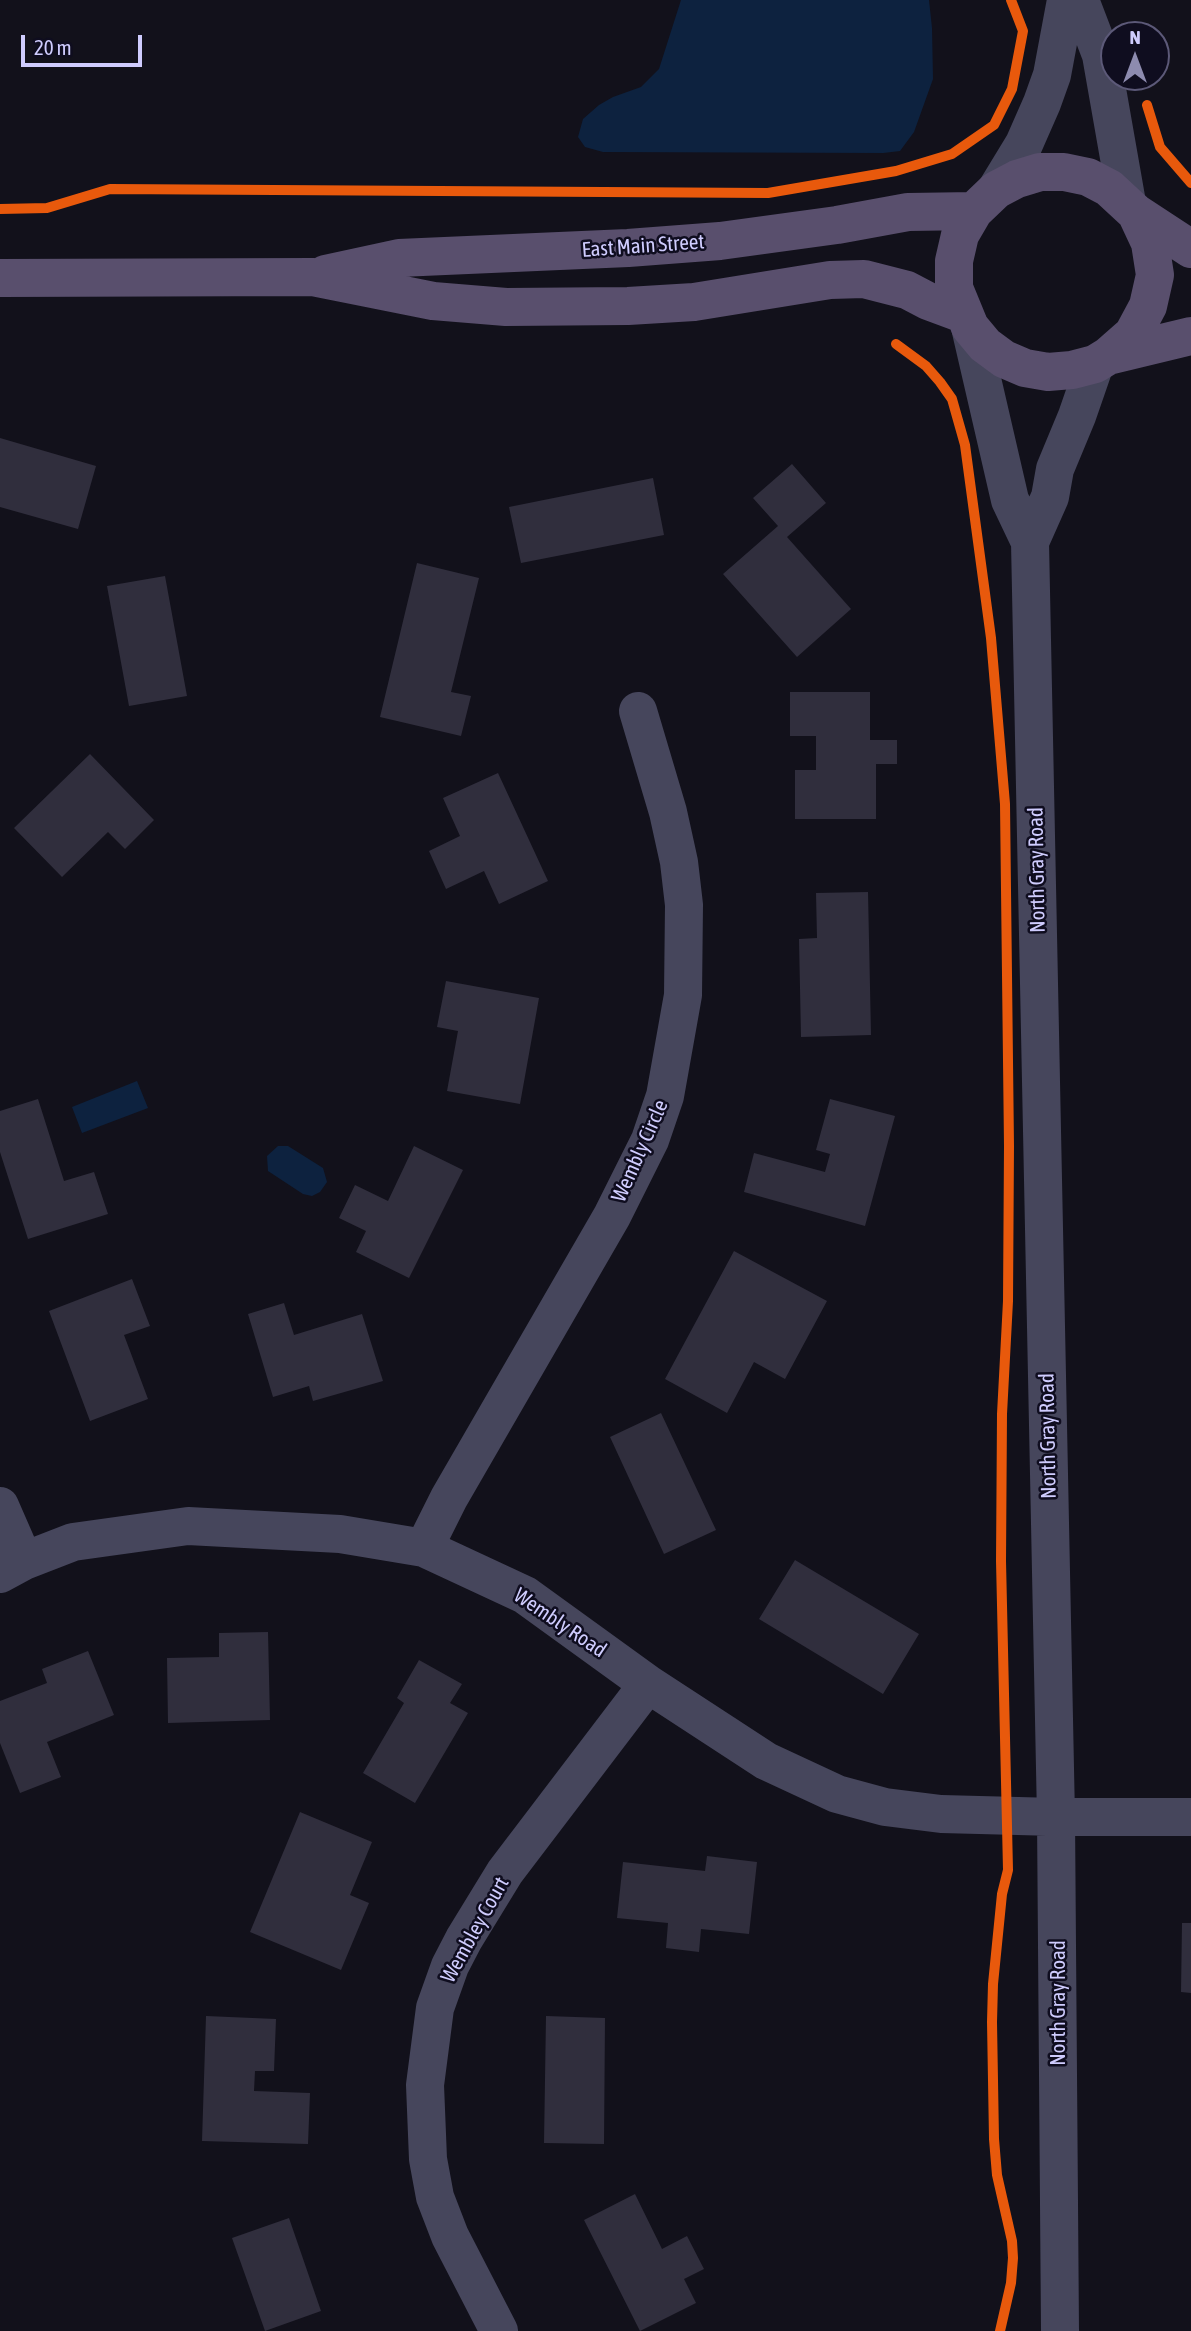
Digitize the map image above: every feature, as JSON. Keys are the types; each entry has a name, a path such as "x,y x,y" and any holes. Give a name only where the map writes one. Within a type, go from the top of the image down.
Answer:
{"main road":[{"path":"1191,249 1184,247 1132,209 1110,188 1088,177 1064,172 1040,172 1017,179 985,200 960,235 954,261 954,288 966,320 985,345 1004,359 1025,368 1048,372 1072,370 1191,336"},
{"name":"East Main Street","path":"313,277 400,258 628,248 720,241 985,200"},
{"path":"1101,360 1133,334 1149,306 1155,275 1150,243 1132,209"},
{"name":"East Main Street","path":"0,278 313,277 433,301 506,307 694,302 831,280 864,279 907,290 966,320"}],"street":[{"path":"985,200 1024,144 1042,103 1052,75 1066,0"},
{"path":"1080,0 1101,55 1132,209"},
{"name":"North Gray Road","path":"966,320 1010,500 1030,542 1056,1818 1060,2331"},
{"name":"North Gray Road","path":"1030,542 1050,497 1055,468 1101,360"},
{"name":"Wembly Circle","path":"424,1548 449,1498 612,1216 650,1140 665,1096 683,995 684,905 680,862 638,711"},
{"path":"0,1506 12,1567"},
{"name":"Wembly Road","path":"12,1567 73,1542 188,1526 340,1534 424,1548 525,1595 648,1684 766,1761 837,1794 885,1807 920,1812 1056,1818 1191,1817"},
{"name":"Wembley Court","path":"499,2331 450,2236 433,2185 425,2126 425,2085 435,2008 460,1948 505,1872 648,1684"}],"water":[{"path":"681,0 929,0 933,79 914,132 900,151 883,153 603,152 585,147 578,137 583,119 613,97 641,87 659,69"},
{"path":"137,1081 148,1108 82,1133 72,1107"},
{"path":"278,1146 288,1146 323,1168 327,1182 320,1192 312,1196 303,1194 268,1171 267,1156"}],"building":[{"path":"0,438 96,466 78,529 0,507"},
{"path":"792,464 826,503 787,537 851,609 797,657 723,574 778,526 753,498"},
{"path":"653,478 664,535 521,563 509,507"},
{"path":"417,563 479,578 451,692 471,696 461,736 380,717"},
{"path":"165,576 187,696 129,706 107,586"},
{"path":"790,692 870,692 870,740 897,740 897,764 876,764 876,819 795,819 795,770 816,770 816,736 790,736"},
{"path":"90,754 154,820 125,849 108,832 62,877 14,828"},
{"path":"498,773 548,881 499,904 484,871 446,889 429,851 460,836 443,798"},
{"path":"868,892 871,1035 801,1037 799,939 817,938 816,893"},
{"path":"446,981 539,998 520,1104 447,1091 458,1031 437,1027"},
{"path":"38,1099 64,1181 94,1172 108,1214 28,1239 0,1152 0,1111"},
{"path":"830,1099 895,1116 865,1226 744,1192 754,1153 825,1172 830,1154 816,1150"},
{"path":"414,1146 463,1170 409,1278 356,1252 366,1231 339,1218 355,1185 388,1201"},
{"path":"734,1251 827,1301 785,1379 754,1362 727,1413 665,1379"},
{"path":"132,1279 150,1326 124,1335 148,1399 90,1421 49,1311"},
{"path":"284,1303 294,1335 362,1314 383,1381 313,1401 309,1386 273,1397 248,1314"},
{"path":"661,1413 716,1530 664,1554 610,1437"},
{"path":"795,1560 919,1634 883,1694 759,1619"},
{"path":"268,1632 270,1720 168,1723 167,1658 219,1657 219,1633"},
{"path":"88,1651 114,1715 47,1742 61,1777 20,1793 0,1743 0,1701 47,1683 42,1669"},
{"path":"419,1660 462,1684 450,1703 468,1713 415,1803 363,1773 404,1703 397,1698"},
{"path":"300,1812 372,1842 350,1895 369,1903 341,1970 250,1932"},
{"path":"707,1856 757,1862 749,1934 701,1929 699,1952 666,1948 668,1923 617,1918 623,1862 705,1871"},
{"path":"1182,1923 1191,1923 1191,1993 1181,1992"},
{"path":"206,2016 276,2019 274,2071 255,2071 254,2091 310,2093 308,2144 202,2141"},
{"path":"546,2016 605,2018 604,2144 544,2143"},
{"path":"635,2194 662,2249 687,2236 704,2269 684,2279 696,2303 640,2331 584,2220"},
{"path":"289,2218 321,2311 265,2331 232,2238"}],"cycle path":[{"path":"0,209 47,208 110,189 768,193 896,171 952,154 994,125 1012,89 1023,31 1011,0"},
{"path":"1147,105 1160,147 1191,183"},
{"path":"896,344 926,366 952,399 965,445 991,638 1005,804 1009,1146 1001,1561 1008,1870 1002,1894 992,2022 997,2175 1012,2241 1013,2258 1011,2283 1000,2331"}]}
